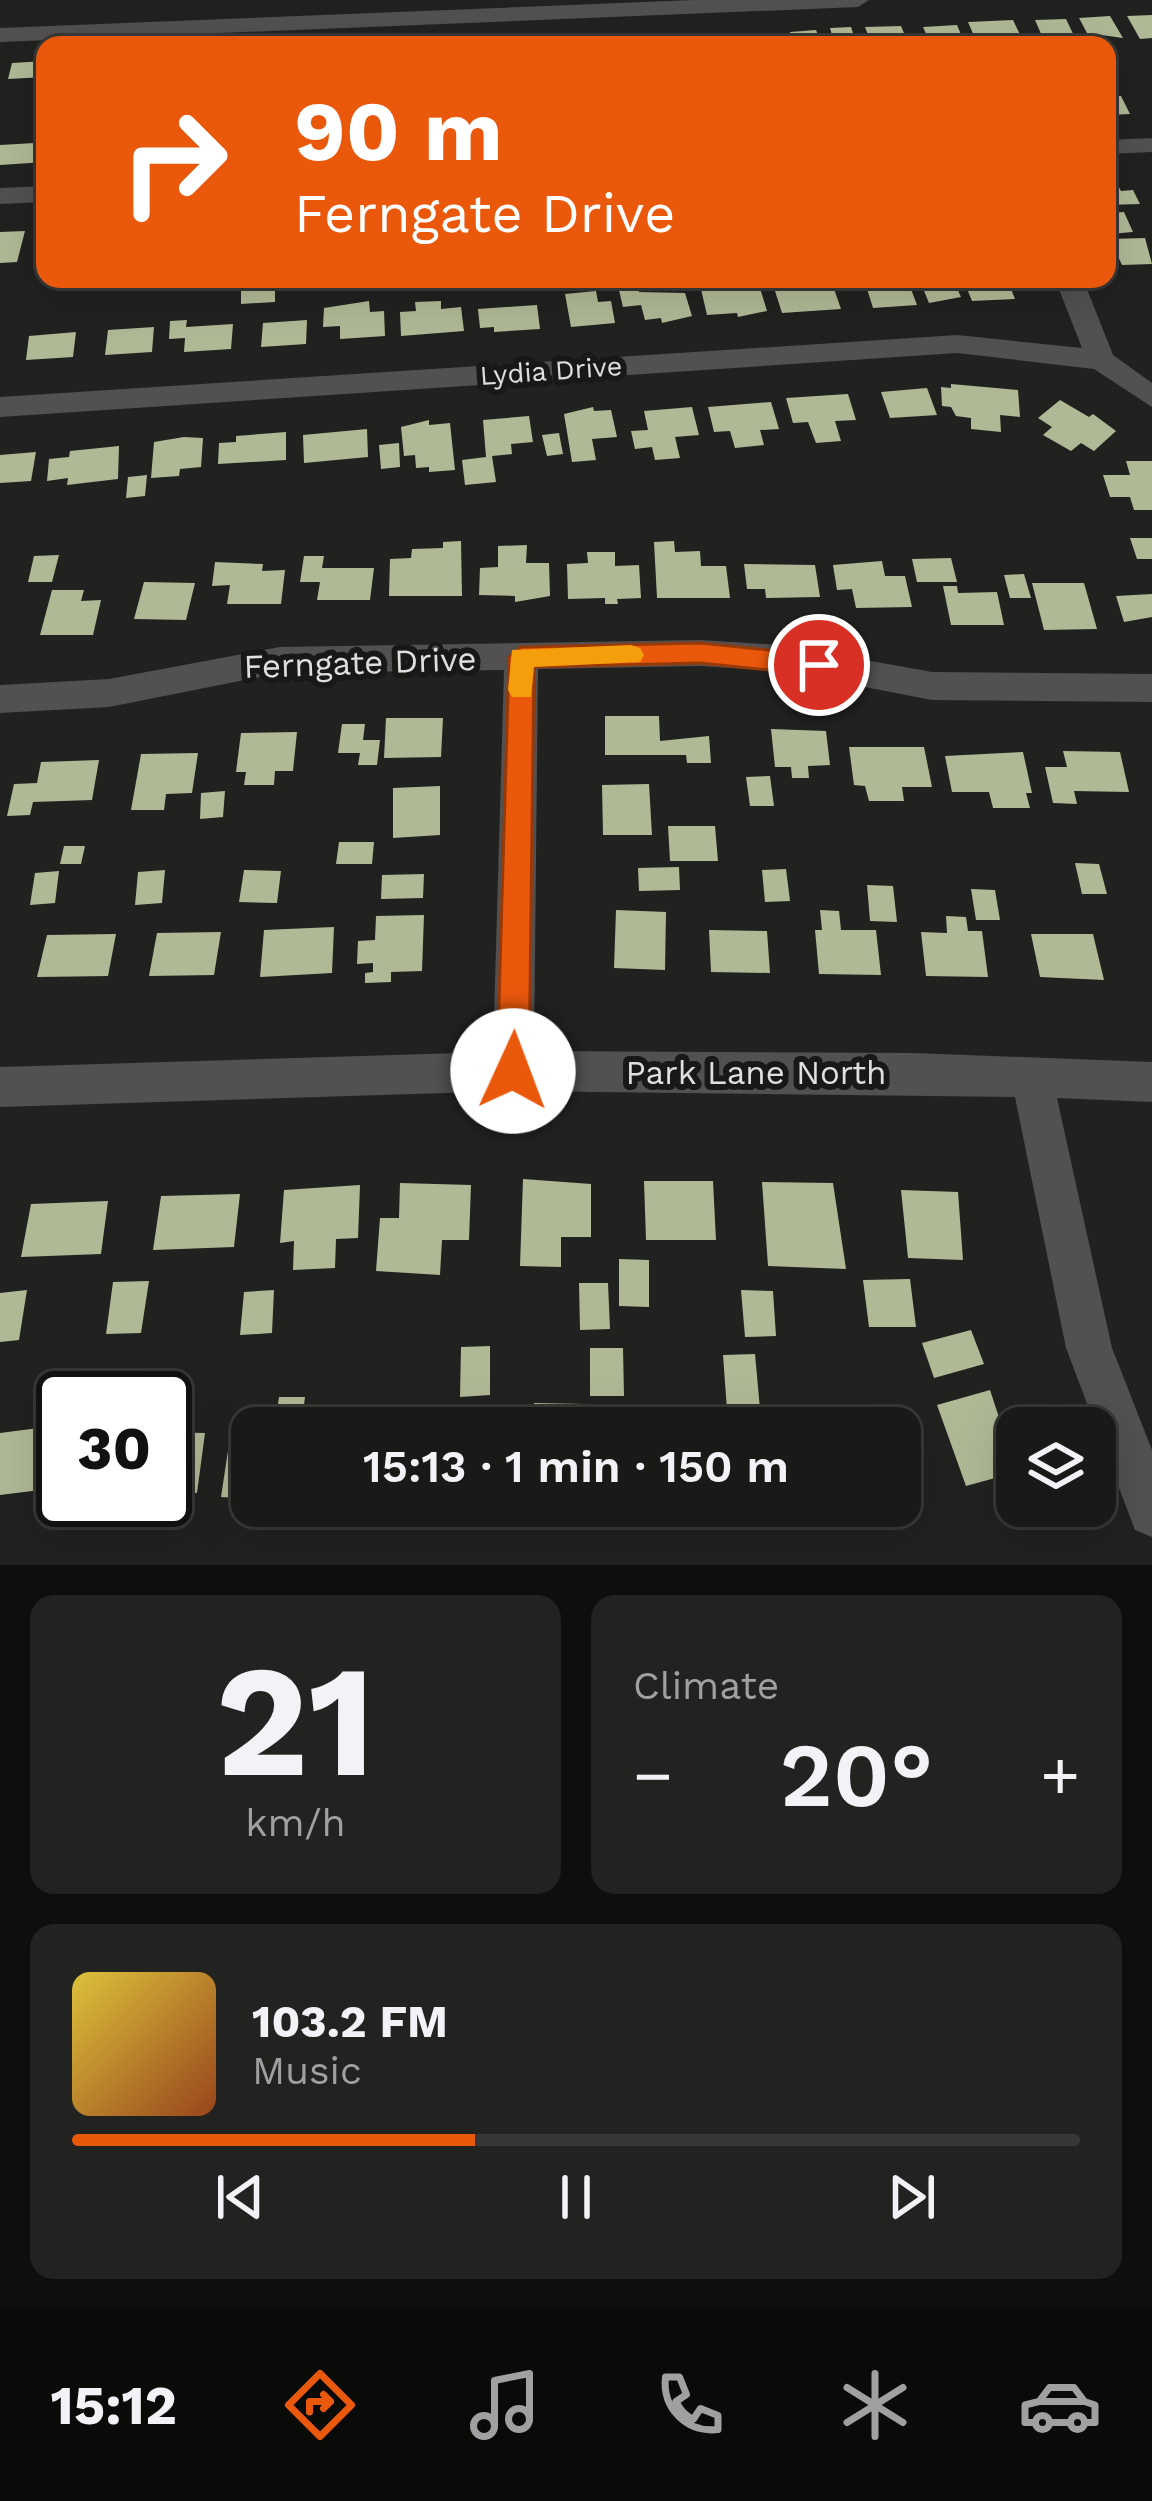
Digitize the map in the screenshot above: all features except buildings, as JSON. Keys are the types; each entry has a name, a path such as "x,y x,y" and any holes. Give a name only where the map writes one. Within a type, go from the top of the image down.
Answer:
{"street":[{"path":"10,29 482,8 858,0"},
{"path":"1116,147 1152,145"},
{"path":"0,196 36,194"},
{"path":"1073,288 1101,360 1152,397"},
{"name":"Lydia Drive","path":"0,407 957,344 1101,360"},
{"name":"Ferngate Drive","path":"0,699 109,692 280,660 720,654 782,658 932,686 1152,688"},
{"path":"513,1071 521,657"},
{"name":"Park Lane North","path":"0,1087 513,1071 914,1073 1152,1082"},
{"path":"1032,1081 1089,1348 1152,1513"}],"slow traffic":[{"path":"521,690 521,657 631,655"}],"route":[{"path":"513,1071 521,657 700,653 819,665"}]}
